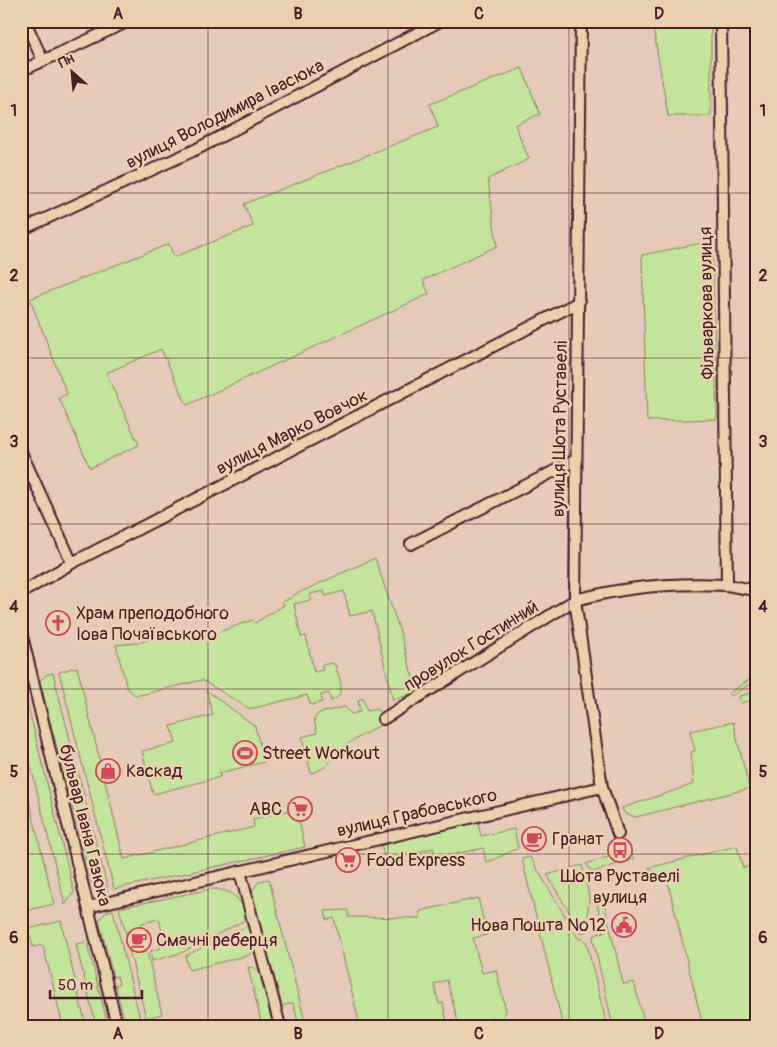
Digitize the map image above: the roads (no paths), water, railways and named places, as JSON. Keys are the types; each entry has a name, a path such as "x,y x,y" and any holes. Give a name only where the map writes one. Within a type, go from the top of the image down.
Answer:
{"street":[{"path":"25,21 43,61"},
{"path":"21,71 129,21"},
{"name":"вулиця Володимира Івасюка","path":"21,230 197,149 440,21"},
{"name":"вулиця Шота Руставелі","path":"581,21 575,600 602,787 618,834"},
{"name":"Фільваркова вулиця","path":"721,21 727,585"},
{"name":"вулиця Марко Вовчок","path":"21,593 72,564 579,302"},
{"path":"21,452 72,564"},
{"path":"411,544 576,460"},
{"name":"провулок Гостинний","path":"383,719 575,600 633,588 675,585 727,585 756,590"},
{"name":"бульвар Івана Газюка","path":"21,632 117,1026"},
{"name":"вулиця Грабовського","path":"88,907 602,787"},
{"path":"240,871 280,1026"}],"place":[{"name":"Храм преподобного Іова Почаївського","path":"58,623"},
{"name":"Street Workout","path":"245,753"},
{"name":"Каскад","path":"108,771"},
{"name":"АВС","path":"300,809"},
{"name":"Гранат","path":"534,839"},
{"name":"Шота Руставелі вулиця","path":"620,850"},
{"name":"Food Express","path":"348,860"},
{"name":"Нова Пошта №12","path":"624,925"},
{"name":"Смачні реберця","path":"139,940"}]}
